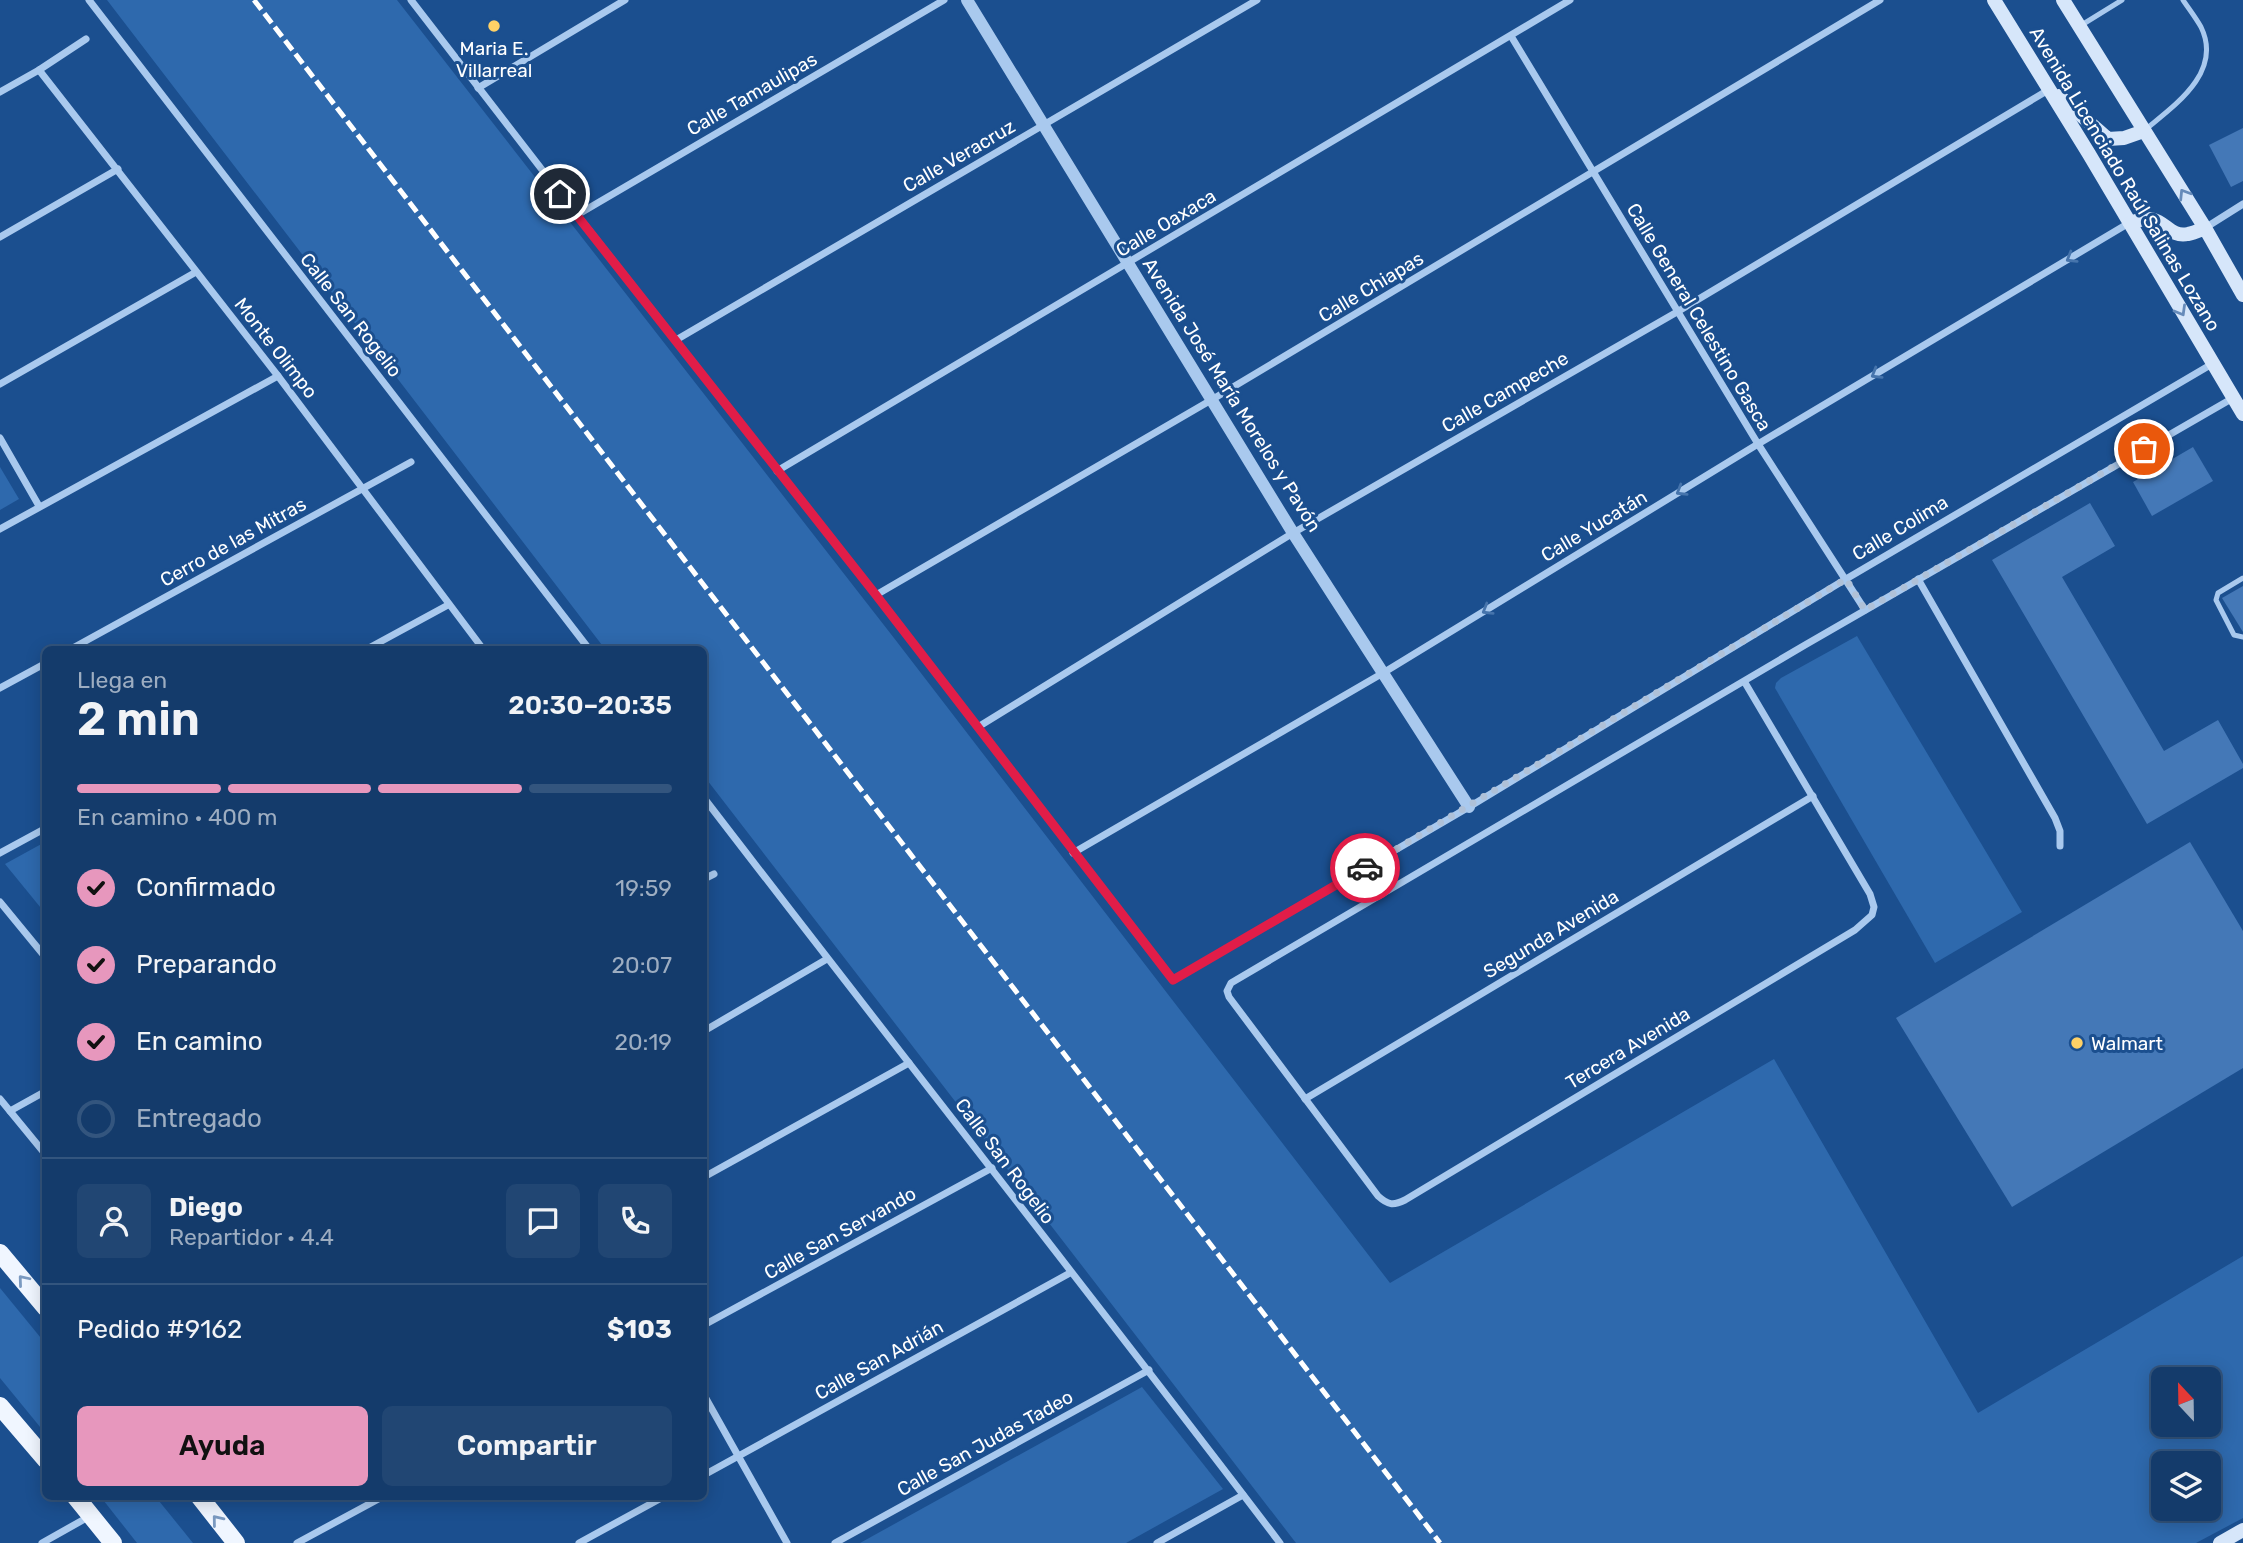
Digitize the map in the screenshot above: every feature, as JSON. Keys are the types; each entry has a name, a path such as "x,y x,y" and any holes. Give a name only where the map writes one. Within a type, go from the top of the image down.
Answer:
{"main road":[{"name":"Avenida Licenciado Raúl Salinas Lozano","path":"1994,0 2050,89 2243,414"},
{"name":"Avenida Licenciado Raúl Salinas Lozano","path":"2063,0 2205,228 2243,295"},
{"path":"2050,89 2108,139 2124,138 2144,131"},
{"path":"2130,223 2145,217 2153,218 2186,235 2205,228"},
{"path":"0,1253 42,1303"},
{"path":"2,1412 42,1455"},
{"path":"78,1500 113,1543"},
{"path":"202,1500 236,1543"},
{"path":"2220,1543 2243,1530"}],"street":[{"name":"Calle San Rogelio","path":"89,0 587,646"},
{"path":"411,0 576,215 978,726 1073,853"},
{"path":"478,88 625,0"},
{"name":"Calle Tamaulipas","path":"576,215 944,0"},
{"name":"Avenida José María Morelos y Pavón","path":"967,0 1293,533 1469,807"},
{"name":"Calle Veracruz","path":"677,340 1256,0"},
{"name":"Calle Oaxaca","path":"777,471 1570,0"},
{"name":"Calle Chiapas","path":"876,595 1213,399 1880,0"},
{"name":"Calle General Celestino Gasca","path":"1511,36 1676,312 1865,610"},
{"path":"0,92 39,70 86,38"},
{"name":"Monte Olimpo","path":"39,70 278,376 481,646"},
{"name":"Calle Campeche","path":"978,726 1293,533 1676,312 2050,89"},
{"path":"0,237 118,169"},
{"path":"2205,228 2243,204"},
{"name":"Calle Yucatán","path":"1073,853 1383,673 1758,444 2130,223"},
{"path":"0,384 196,272"},
{"name":"Calle Colima","path":"1073,853 1173,980 1469,807 1846,579 2212,364"},
{"path":"0,529 278,376"},
{"path":"1305,1099 1229,997 1228,988 1240,976 2233,398"},
{"path":"0,438 39,506"},
{"name":"Cerro de las Mitras","path":"76,646 411,462"},
{"path":"1918,579 2055,818 2060,831 2060,846"},
{"path":"373,646 449,606"},
{"path":"0,688 42,665"},
{"path":"1744,681 1813,796"},
{"name":"Tercera Avenida","path":"1305,1099 1378,1196 1388,1204 1405,1200 1855,930 1872,915 1874,907 1870,894 1813,796"},
{"name":"Segunda Avenida","path":"1305,1099 1813,796"},
{"name":"Calle San Rogelio","path":"707,802 992,1168 1070,1273 1149,1370 1280,1543"},
{"path":"0,853 42,830"},
{"path":"707,878 714,874"},
{"path":"0,902 42,953"},
{"path":"707,1029 827,959"},
{"path":"707,1175 909,1063"},
{"path":"10,1111 42,1093"},
{"path":"0,1099 42,1150"},
{"name":"Calle San Servando","path":"707,1323 992,1168"},
{"name":"Calle San Adrián","path":"707,1473 1070,1273"},
{"name":"Calle San Judas Tadeo","path":"835,1543 1149,1370"},
{"path":"707,1401 787,1543"},
{"path":"1157,1543 1243,1495"},
{"path":"297,1543 377,1500"},
{"path":"579,1543 658,1500"},
{"path":"42,1543 91,1515"}],"lane":[{"path":"2079,26 2122,0"},
{"path":"2144,131 2196,85 2202,70 2205,54 2202,29 2183,0"},
{"path":"2243,578 2218,593 2216,600 2234,635 2243,637"}],"shaded area":[{"path":"107,0 397,0 894,638 1390,1283 1774,1059 1978,1413 2243,1256 2243,1518 2196,1543 1296,1543 707,780 707,646 603,646"},
{"path":"0,467 19,499 0,510"},
{"path":"1857,636 2022,912 1935,963 1775,688 1781,678"},
{"path":"42,844 42,909 5,864"},
{"path":"0,1288 42,1339 42,1429 0,1378"},
{"path":"1142,1387 1223,1489 1126,1543 860,1543"},
{"path":"103,1500 158,1500 193,1543 137,1543"}],"building":[{"path":"2243,128 2243,181 2231,187 2209,145"},
{"path":"2193,447 2213,481 2152,516 2133,482"},
{"path":"2090,503 2115,546 2062,577 2164,751 2218,720 2243,764 2243,768 2147,824 1992,560"},
{"path":"2243,586 2243,632 2222,598"},
{"name":"Walmart","path":"2190,842 2243,931 2243,1068 2012,1207 1896,1018"}],"railway":[{"path":"254,0 1440,1543"}],"way so far":[{"path":"1365,868 1846,579 1865,610 2144,449"}],"place":[{"name":"Maria E. Villarreal","path":"494,26"},
{"name":"Walmart","path":"2077,1043"}],"route":[{"path":"560,194 876,595 1173,980 1365,868"}]}
